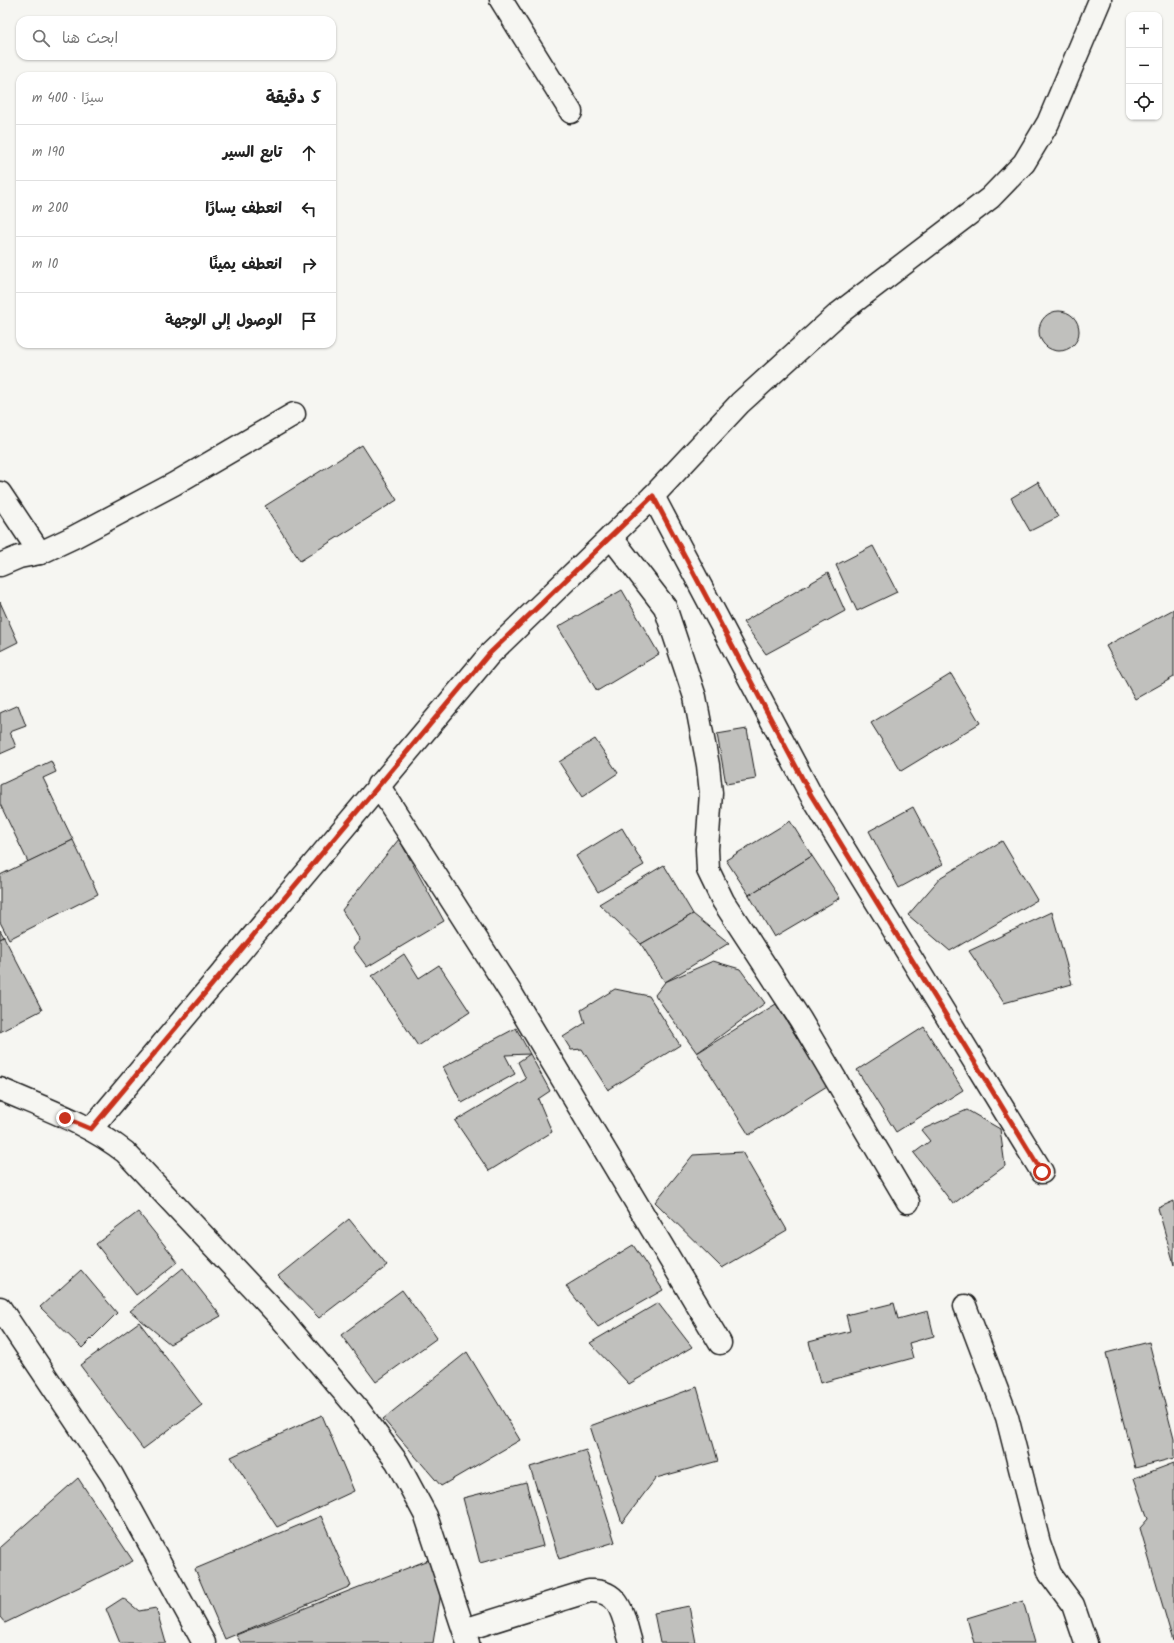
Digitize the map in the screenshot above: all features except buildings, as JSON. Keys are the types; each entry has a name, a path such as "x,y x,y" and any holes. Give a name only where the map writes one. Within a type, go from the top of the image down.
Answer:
{"street":[{"path":"501,0 571,112"},
{"path":"91,1129 489,654 653,496 740,404 838,314 990,198 1024,163 1048,123 1100,0"},
{"path":"0,564 19,557 40,553 74,538 174,484 294,414"},
{"path":"0,493 40,553"},
{"path":"653,496 811,795 1042,1172"},
{"path":"611,537 664,607 695,697 708,765 711,793 707,849 708,870 723,901 800,1020 908,1202"},
{"path":"378,785 511,993 720,1344"},
{"path":"0,1089 91,1129 107,1138 125,1152 279,1316 362,1415 397,1462 426,1516 466,1637 589,1591 598,1590 607,1593 617,1600 631,1643"},
{"path":"965,1306 1007,1417 1039,1543 1050,1574 1073,1605 1086,1643"},
{"path":"0,1308 112,1476 204,1643"}],"route":[{"path":"65,1118 91,1129 489,654 653,496 811,795 1042,1172"}]}
